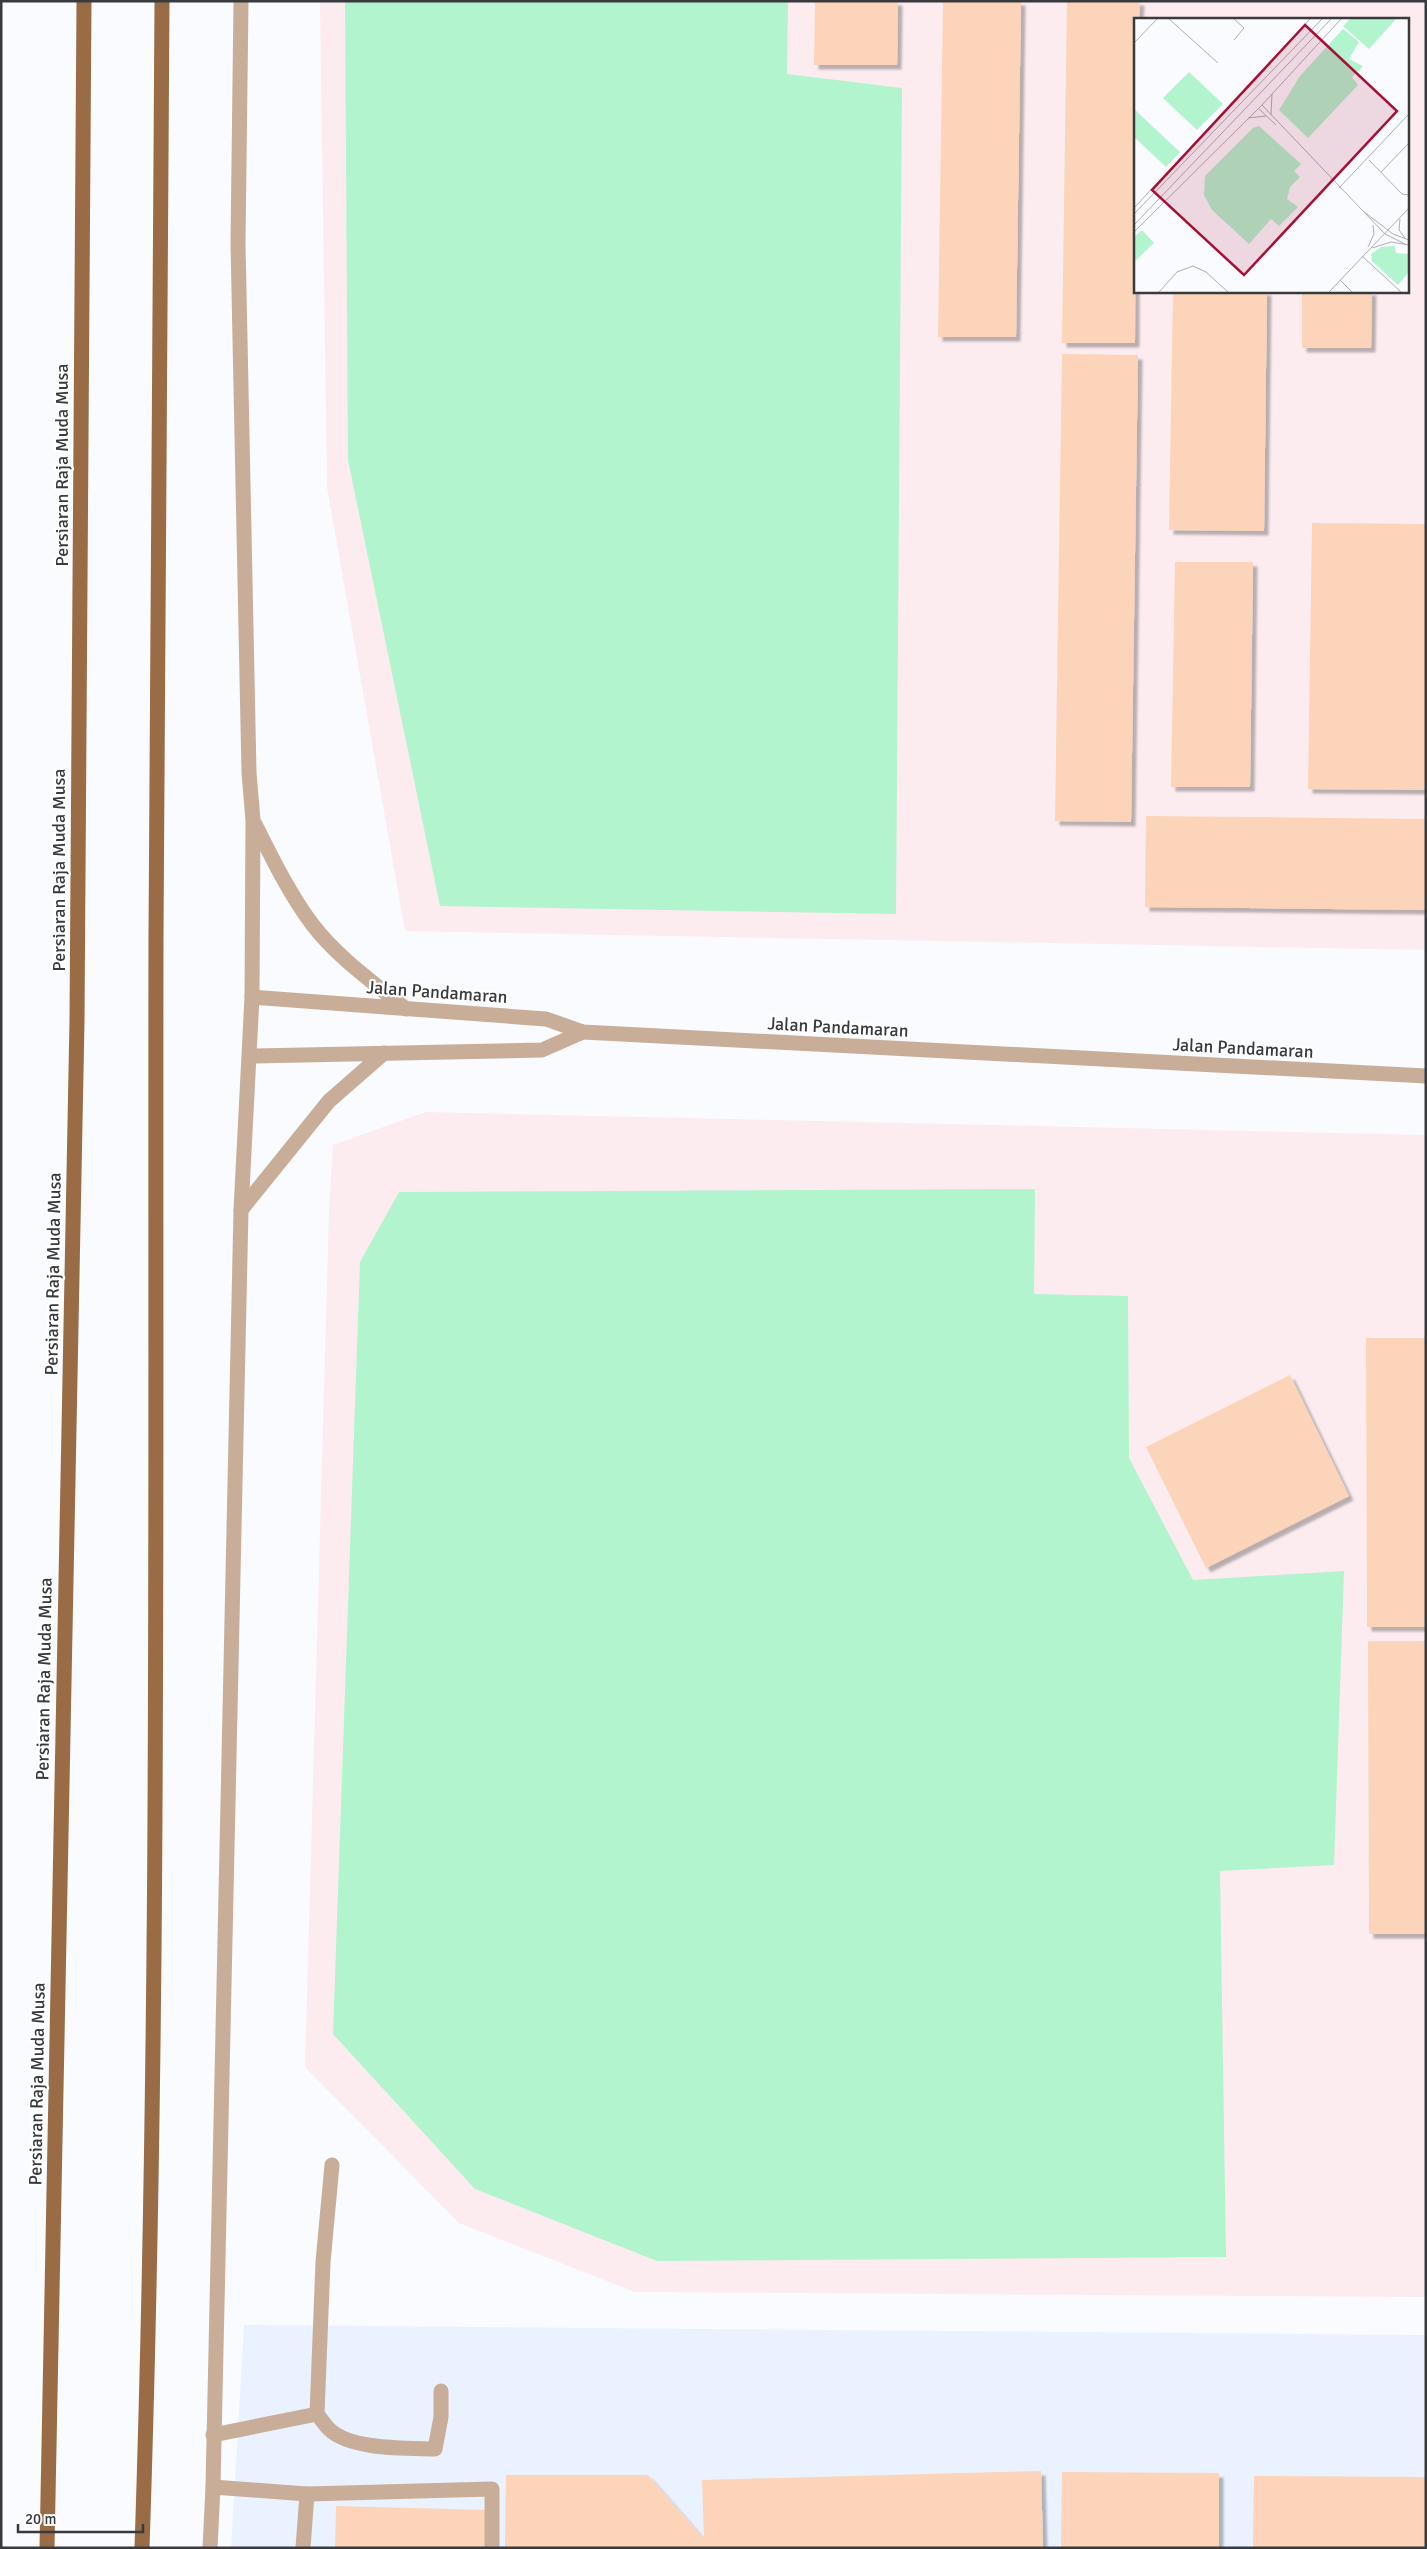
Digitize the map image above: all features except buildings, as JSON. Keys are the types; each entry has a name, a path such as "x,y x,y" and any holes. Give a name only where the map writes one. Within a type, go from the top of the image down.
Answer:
{"main road":[{"name":"Persiaran Raja Muda Musa","path":"48,2548 77,1021 84,1"},
{"path":"142,2548 150,2297 158,1592 156,926 162,1"}],"street":[{"path":"210,2548 213,2487 241,1210 252,997 253,820 249,773 238,243 241,1"},
{"path":"253,820 284,881 313,925 355,968 406,1009"},
{"name":"Jalan Pandamaran","path":"252,997 546,1019 583,1032 1426,1076"},
{"path":"250,1056 542,1050 583,1032"},
{"path":"241,1210 329,1101 384,1053"},
{"path":"332,2165 323,2262 317,2414 330,2430 350,2442 399,2448 435,2449 441,2417 442,2391"},
{"path":"213,2435 317,2414"},
{"path":"213,2487 307,2494 492,2489 492,2548"},
{"path":"303,2548 307,2494"}],"shaded area":[{"path":"320,1 1426,1 1426,950 405,931 327,487"},
{"path":"426,1112 1426,1135 1426,2297 635,2292 459,2223 305,2067 329,1212 333,1145"},
{"path":"244,2325 1426,2335 1426,2548 231,2548"}],"green space":[{"path":"345,1 788,1 787,74 902,88 896,914 440,906 348,460"},
{"path":"1035,1189 1034,1294 1128,1296 1129,1458 1193,1580 1344,1571 1334,1865 1220,1871 1226,2257 657,2261 475,2189 333,2034 360,1262 399,1192"}]}
